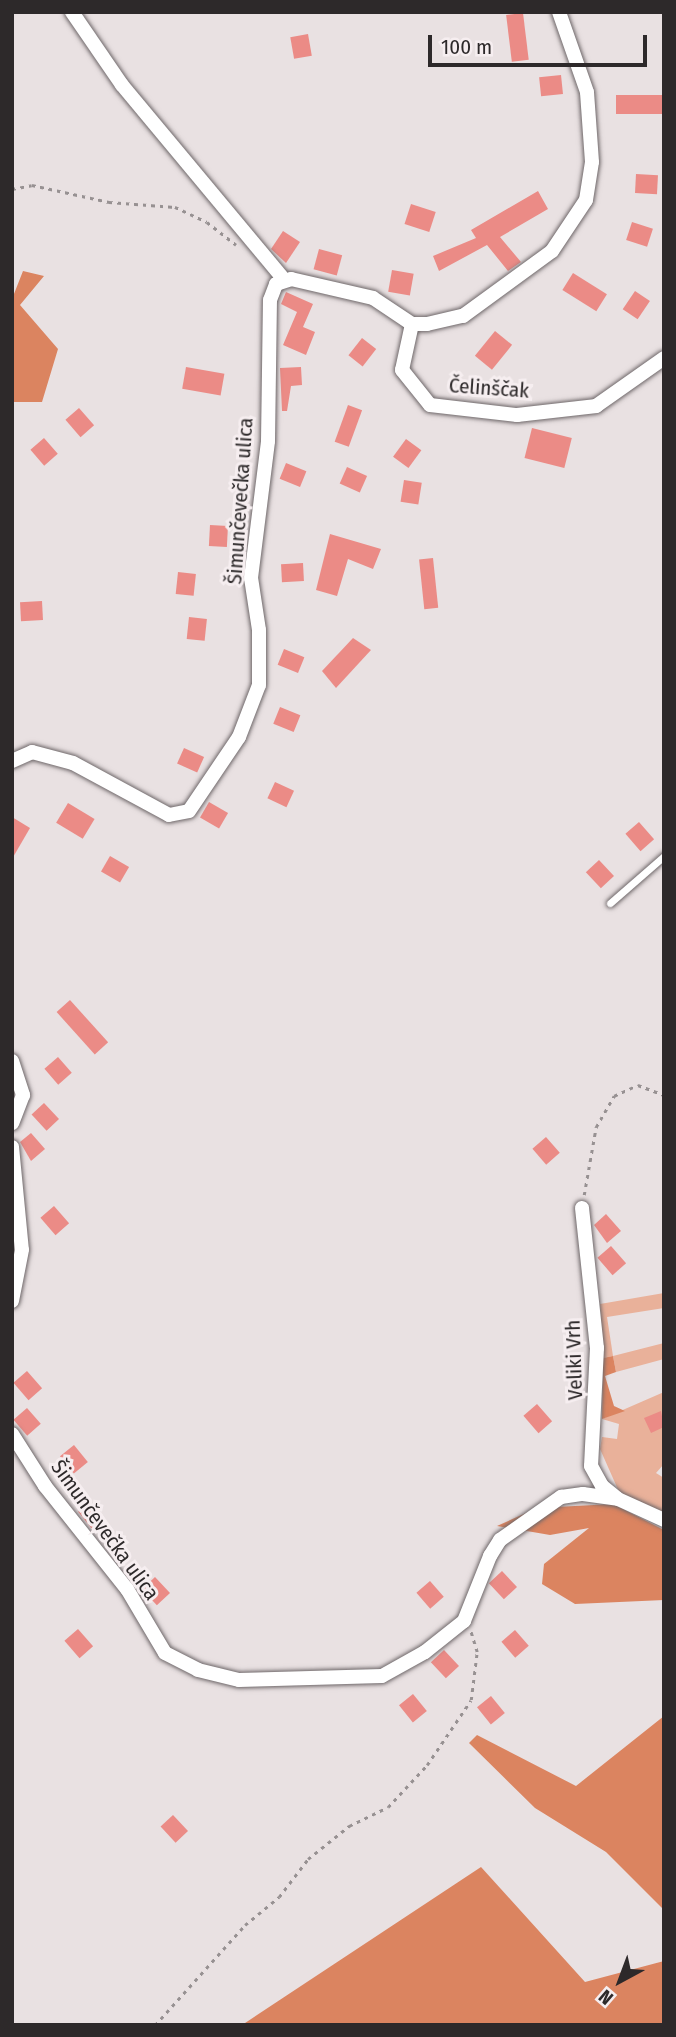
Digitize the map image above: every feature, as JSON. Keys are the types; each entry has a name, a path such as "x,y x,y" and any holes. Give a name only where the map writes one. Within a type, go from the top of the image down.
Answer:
{"street":[{"path":"72,12 122,85 283,278 373,298 412,324 463,316 552,251 586,201 592,162 587,92 559,12"},
{"name":"Šimunčevečka ulica","path":"12,761 33,752 73,763 169,815 189,811 239,737 259,685 259,630 251,578 268,440 270,300 276,284 283,278"},
{"name":"Čelinščak","path":"412,324 402,370 430,405 517,415 596,406 664,358"},
{"path":"12,1061 23,1095 12,1123"},
{"path":"12,1147 22,1250 12,1301"},
{"name":"Veliki Vrh","path":"582,1208 597,1348 591,1466 602,1486 618,1499"},
{"name":"Šimunčevečka ulica","path":"12,1434 45,1486 127,1589 165,1653 198,1670 239,1681 382,1676 425,1652 464,1621"},
{"path":"464,1621 489,1556 516,1526 561,1497 583,1494 618,1499 664,1521"}],"lane":[{"path":"610,903 664,856"}],"path":[{"path":"12,190 32,185 109,202 175,207 207,222 239,248"},
{"path":"582,1208 596,1127 614,1096 627,1086 638,1084 664,1095"},
{"path":"155,2025 245,1925 279,1897 308,1859 349,1826 388,1807 403,1794 454,1731 471,1700 477,1652 464,1621"}],"shaded area":[{"path":"23,271 44,276 20,305 58,349 42,402 12,402 12,299"},
{"path":"664,1293 664,1308 607,1317 613,1356 603,1358 600,1304"},
{"path":"664,1343 664,1359 616,1372 613,1356"},
{"path":"613,1356 616,1372 605,1376 614,1406 625,1411 602,1419 603,1358"},
{"path":"664,1392 664,1464 656,1473 664,1478 664,1515 620,1494 600,1449 602,1437 617,1439 619,1424 602,1419"},
{"path":"613,1504 664,1530 664,1600 575,1604 542,1584 544,1564 589,1528 550,1535 497,1526 537,1508"},
{"path":"664,1716 664,1910 606,1852 535,1808 469,1743 477,1735 576,1786"},
{"path":"481,1867 585,1982 664,1961 664,2025 242,2025"}],"building":[{"path":"523,13 529,60 512,62 506,15"},
{"path":"308,34 312,56 294,59 290,37"},
{"path":"561,75 563,94 541,96 539,77"},
{"path":"616,95 664,95 664,114 616,114"},
{"path":"636,174 658,175 657,194 635,193"},
{"path":"538,191 548,209 500,237 521,262 508,271 487,245 439,271 433,256 476,238 471,230"},
{"path":"411,204 436,212 429,232 405,224"},
{"path":"632,222 653,229 647,247 626,240"},
{"path":"283,231 300,242 286,263 271,249"},
{"path":"319,249 342,255 337,275 314,269"},
{"path":"392,270 414,274 410,295 388,292"},
{"path":"573,273 607,294 596,311 562,290"},
{"path":"635,291 650,301 638,319 623,309"},
{"path":"286,292 313,304 303,327 315,332 306,355 283,345 297,312 281,304"},
{"path":"495,331 512,345 492,370 475,356"},
{"path":"362,338 376,349 363,366 348,355"},
{"path":"186,367 224,374 221,395 182,389"},
{"path":"301,367 302,385 291,386 287,411 282,411 280,368"},
{"path":"348,405 362,410 349,447 335,442"},
{"path":"79,408 94,425 81,437 65,420"},
{"path":"532,428 572,438 564,468 525,458"},
{"path":"44,438 58,454 44,466 30,450"},
{"path":"406,439 421,450 408,468 393,457"},
{"path":"286,463 306,471 300,487 280,479"},
{"path":"347,467 367,476 360,492 340,483"},
{"path":"404,480 422,483 418,505 401,502"},
{"path":"210,525 228,526 227,547 209,546"},
{"path":"330,534 381,549 373,569 348,559 337,596 316,590"},
{"path":"433,558 438,608 424,609 419,559"},
{"path":"303,563 304,581 282,582 281,564"},
{"path":"178,572 196,574 194,596 176,594"},
{"path":"42,601 43,620 21,621 20,602"},
{"path":"189,617 207,619 205,641 187,639"},
{"path":"353,638 371,650 336,688 322,671"},
{"path":"284,649 304,657 298,673 278,665"},
{"path":"280,707 300,715 294,732 273,724"},
{"path":"184,748 204,757 197,772 177,764"},
{"path":"275,782 294,791 286,807 267,798"},
{"path":"209,802 228,813 219,829 200,818"},
{"path":"68,803 95,819 83,839 56,823"},
{"path":"12,817 30,828 12,859"},
{"path":"639,822 654,839 641,851 625,834"},
{"path":"110,856 129,867 120,883 101,872"},
{"path":"599,860 614,876 601,888 586,872"},
{"path":"70,1000 108,1042 95,1054 57,1012"},
{"path":"58,1057 72,1073 58,1085 44,1069"},
{"path":"44,1103 59,1119 47,1131 32,1115"},
{"path":"31,1133 45,1149 31,1161 20,1142"},
{"path":"546,1137 560,1153 546,1165 532,1149"},
{"path":"54,1206 69,1223 56,1235 40,1218"},
{"path":"606,1214 621,1231 607,1243 594,1225"},
{"path":"611,1246 626,1263 613,1275 597,1258"},
{"path":"27,1371 42,1388 29,1400 13,1383"},
{"path":"537,1404 552,1421 539,1433 523,1416"},
{"path":"27,1408 41,1424 27,1436 13,1420"},
{"path":"661,1411 664,1427 651,1433 644,1418"},
{"path":"74,1445 88,1462 74,1473 60,1456"},
{"path":"89,1503 103,1520 92,1529 78,1512"},
{"path":"502,1571 517,1587 504,1599 489,1583"},
{"path":"155,1577 170,1593 157,1605 142,1589"},
{"path":"430,1581 444,1597 430,1609 416,1593"},
{"path":"78,1629 93,1646 80,1658 64,1641"},
{"path":"515,1630 529,1646 515,1658 501,1642"},
{"path":"444,1650 459,1666 446,1678 431,1662"},
{"path":"413,1694 427,1711 413,1722 399,1705"},
{"path":"491,1696 505,1713 491,1724 477,1707"},
{"path":"173,1815 188,1831 176,1843 161,1827"}]}
